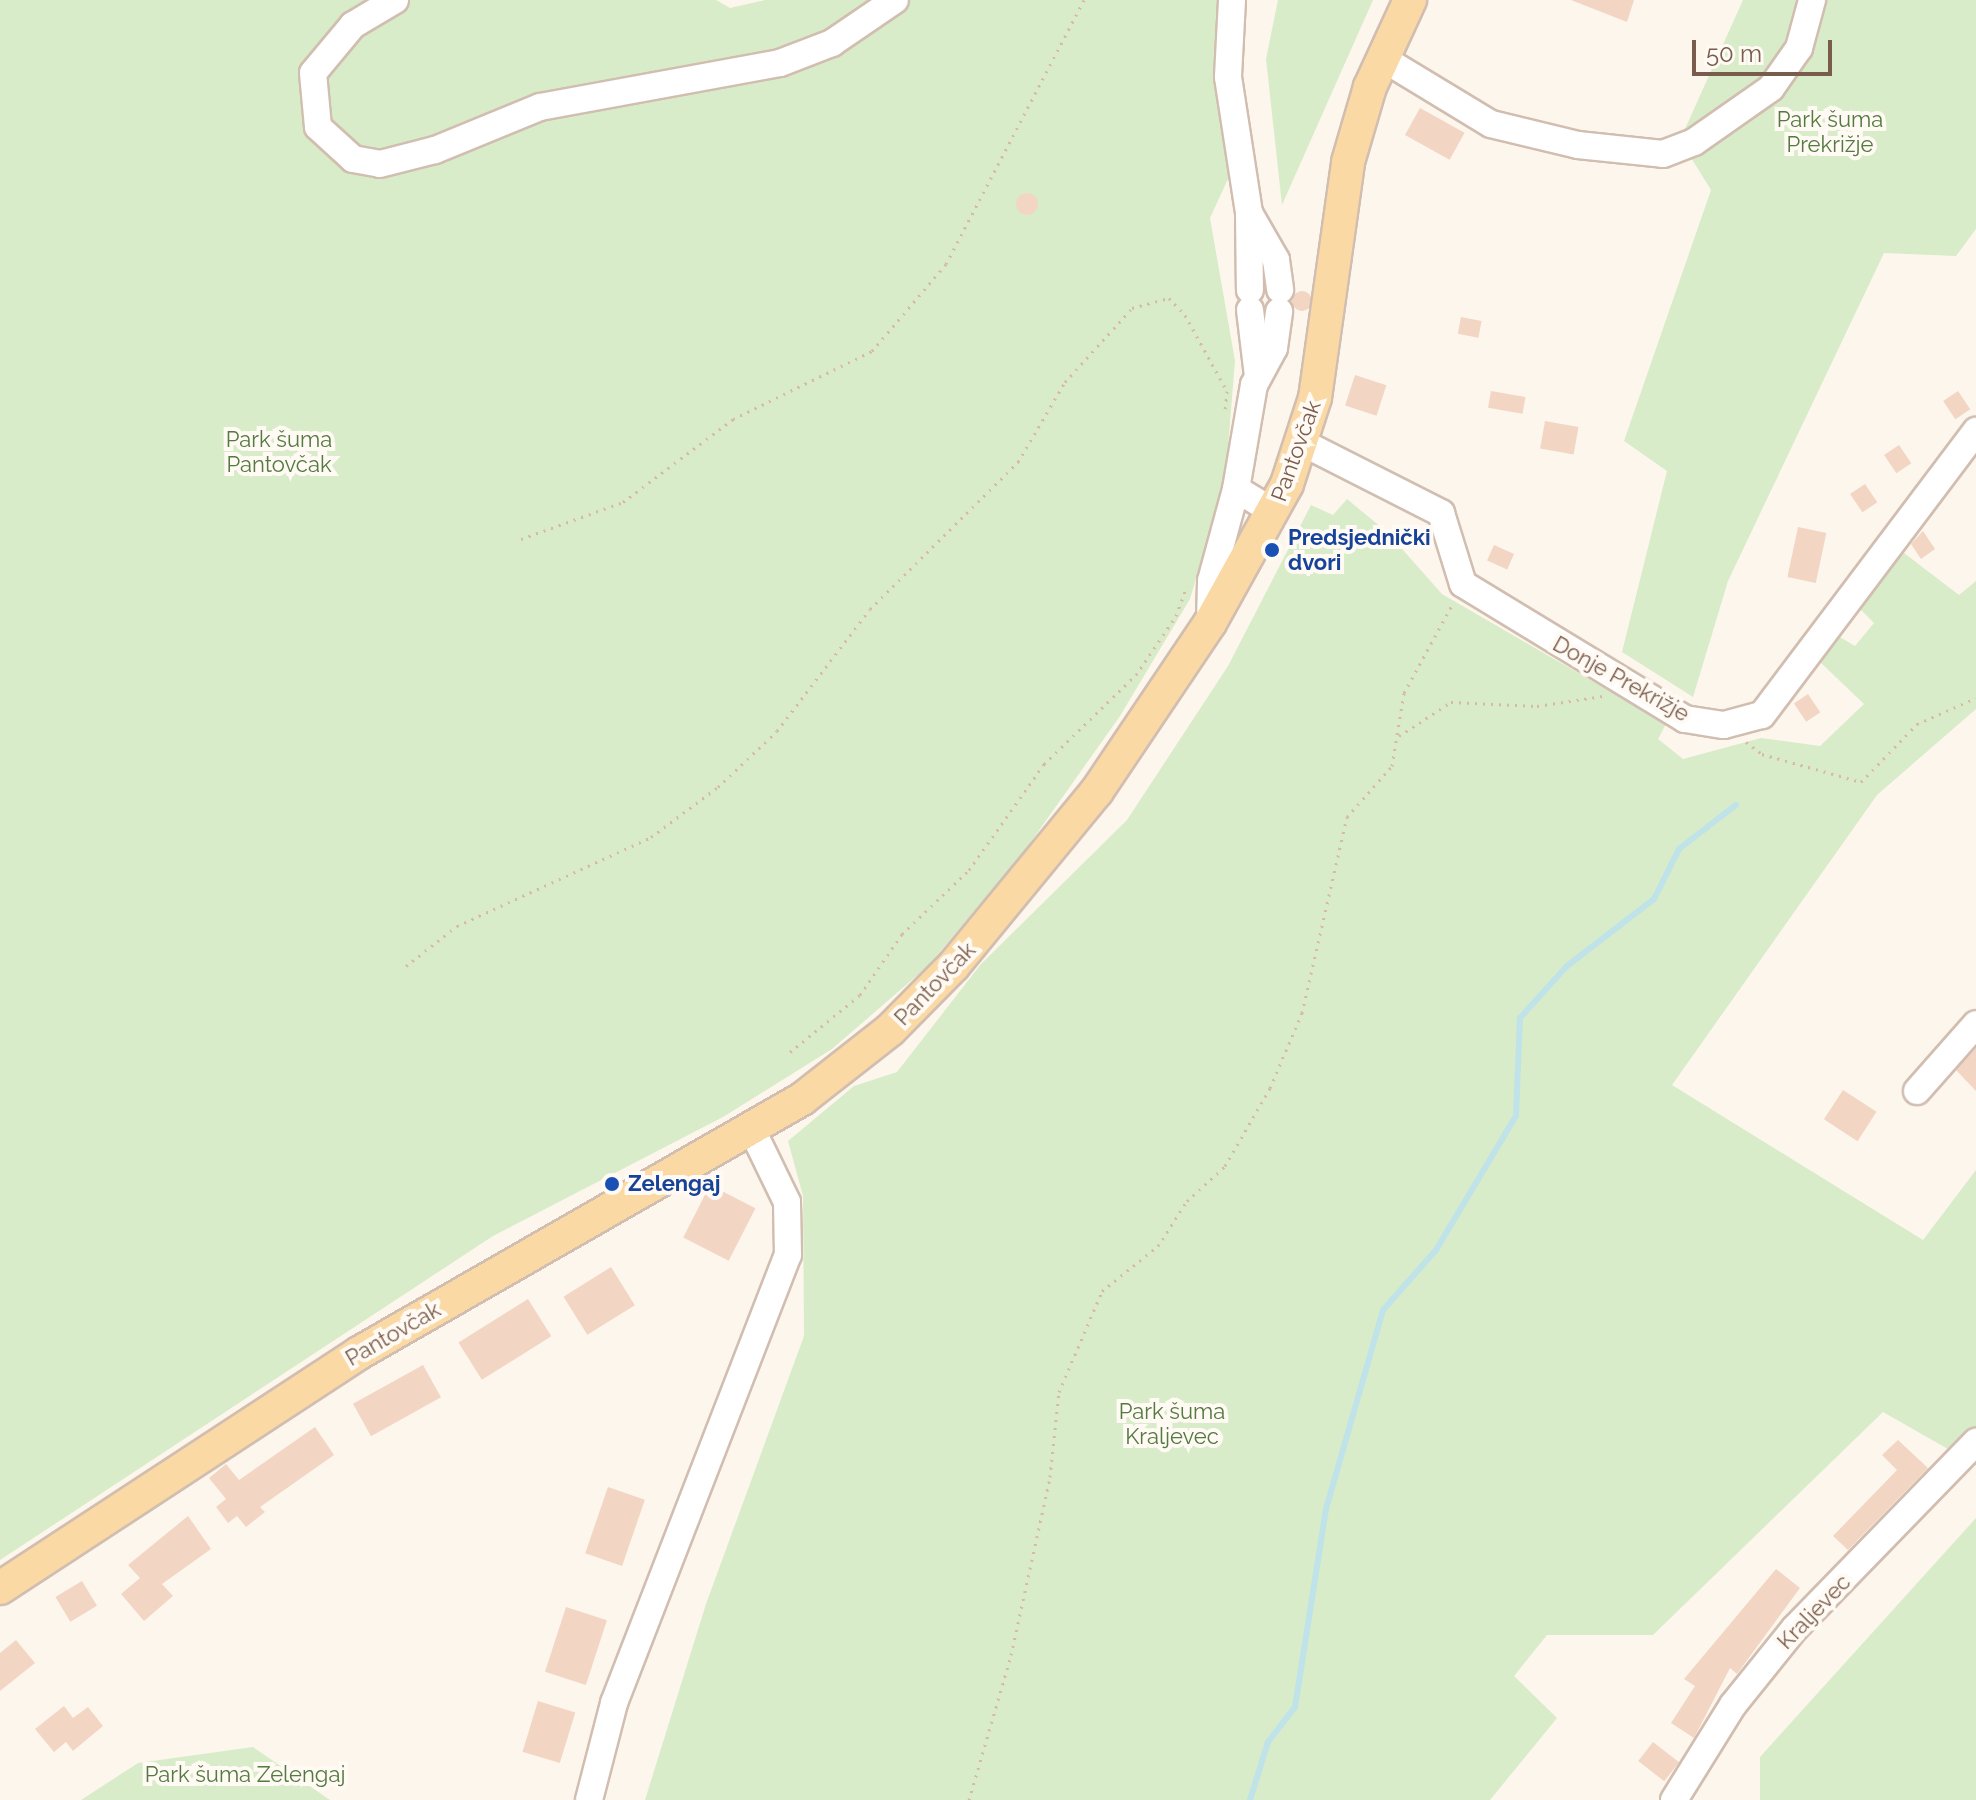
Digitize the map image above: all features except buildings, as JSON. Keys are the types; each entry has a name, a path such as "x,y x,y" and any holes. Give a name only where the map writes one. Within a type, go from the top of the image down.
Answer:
{"main road":[{"name":"Pantovčak","path":"0,1588 359,1353 752,1130 850,1064 954,965 1073,823 1210,623 1274,512 1303,443 1327,335 1348,162 1382,58 1410,0"}],"street":[{"path":"395,0 353,25 313,73 318,127 353,159 380,164 435,150 540,107 780,63 832,43 895,0"},
{"path":"1210,623 1211,581 1236,489 1258,376 1250,300 1249,213 1228,77 1232,0"},
{"path":"1382,58 1491,124 1578,145 1663,154 1694,142 1771,88 1799,48 1812,0"},
{"path":"1249,213 1276,260 1280,301 1274,348 1258,376"},
{"name":"Donje Prekrižje","path":"1463,584 1685,719 1724,725 1762,715 1976,431"},
{"path":"1303,443 1441,513 1463,584"},
{"path":"1236,489 1274,512"},
{"path":"1917,1091 1976,1024"},
{"path":"589,1800 614,1703 788,1255 787,1202 752,1130"},
{"name":"Kraljevec","path":"1674,1800 1718,1725 1795,1628 1976,1442"}],"path":[{"path":"521,539 623,502 733,419 872,351 946,264 1084,0"},
{"path":"406,966 457,926 651,837 718,787 777,731 870,609 1018,462 1065,382 1132,308 1169,298 1185,315 1227,391 1225,422"},
{"path":"790,1052 860,995 902,934 969,870 1044,764 1136,675 1176,616 1191,577"},
{"path":"969,1800 1031,1566 1050,1477 1059,1392 1102,1291 1158,1246 1187,1201 1225,1166 1270,1088 1302,1013 1347,817 1392,766 1404,693 1463,584"},
{"path":"1397,739 1406,726 1451,702 1596,701 1623,684"},
{"path":"1724,725 1762,754 1861,782 1917,724 1976,698"}],"green space":[{"name":"Park šuma Pantovčak","path":"0,0 373,0 345,18 311,56 302,76 305,118 362,170 405,171 541,115 688,94 768,74 906,0 1220,0 1217,90 1232,170 1210,218 1235,361 1225,484 1190,599 1120,716 1023,853 928,966 832,1049 723,1117 493,1236 0,1560"},
{"path":"407,0 716,0 730,8 765,0 880,0 800,45 392,152 355,147 331,129 321,85 341,46"},
{"path":"1278,0 1373,0 1282,205 1266,59"},
{"name":"Park šuma Prekrižje","path":"1743,0 1976,0 1976,229 1956,256 1884,253 1728,581 1693,697 1622,652 1667,471 1624,441 1711,190 1680,140"},
{"name":"Park šuma Kraljevec","path":"1347,499 1387,532 1442,594 1666,724 1658,739 1683,759 1761,738 1820,746 1864,704 1820,662 1833,633 1855,646 1874,623 1855,604 1904,553 1959,595 1976,581 1976,709 1877,795 1672,1085 1923,1240 1976,1170 1976,1465 1883,1412 1653,1635 1547,1635 1514,1676 1557,1718 1490,1800 645,1800 706,1604 804,1336 803,1196 788,1141 854,1086 897,1072 981,964 1127,820 1228,666 1311,505 1333,515"},
{"path":"1976,1518 1976,1800 1760,1800 1760,1757"},
{"name":"Park šuma Zelengaj","path":"253,1747 330,1800 81,1800 138,1763"}],"waterway":[{"path":"1250,1800 1268,1742 1295,1707 1326,1509 1383,1310 1436,1250 1516,1116 1520,1018 1567,966 1654,899 1679,849 1736,805"}],"place":[{"name":"Predsjednički dvori","path":"1272,550"},
{"name":"Zelengaj","path":"612,1184"}]}
